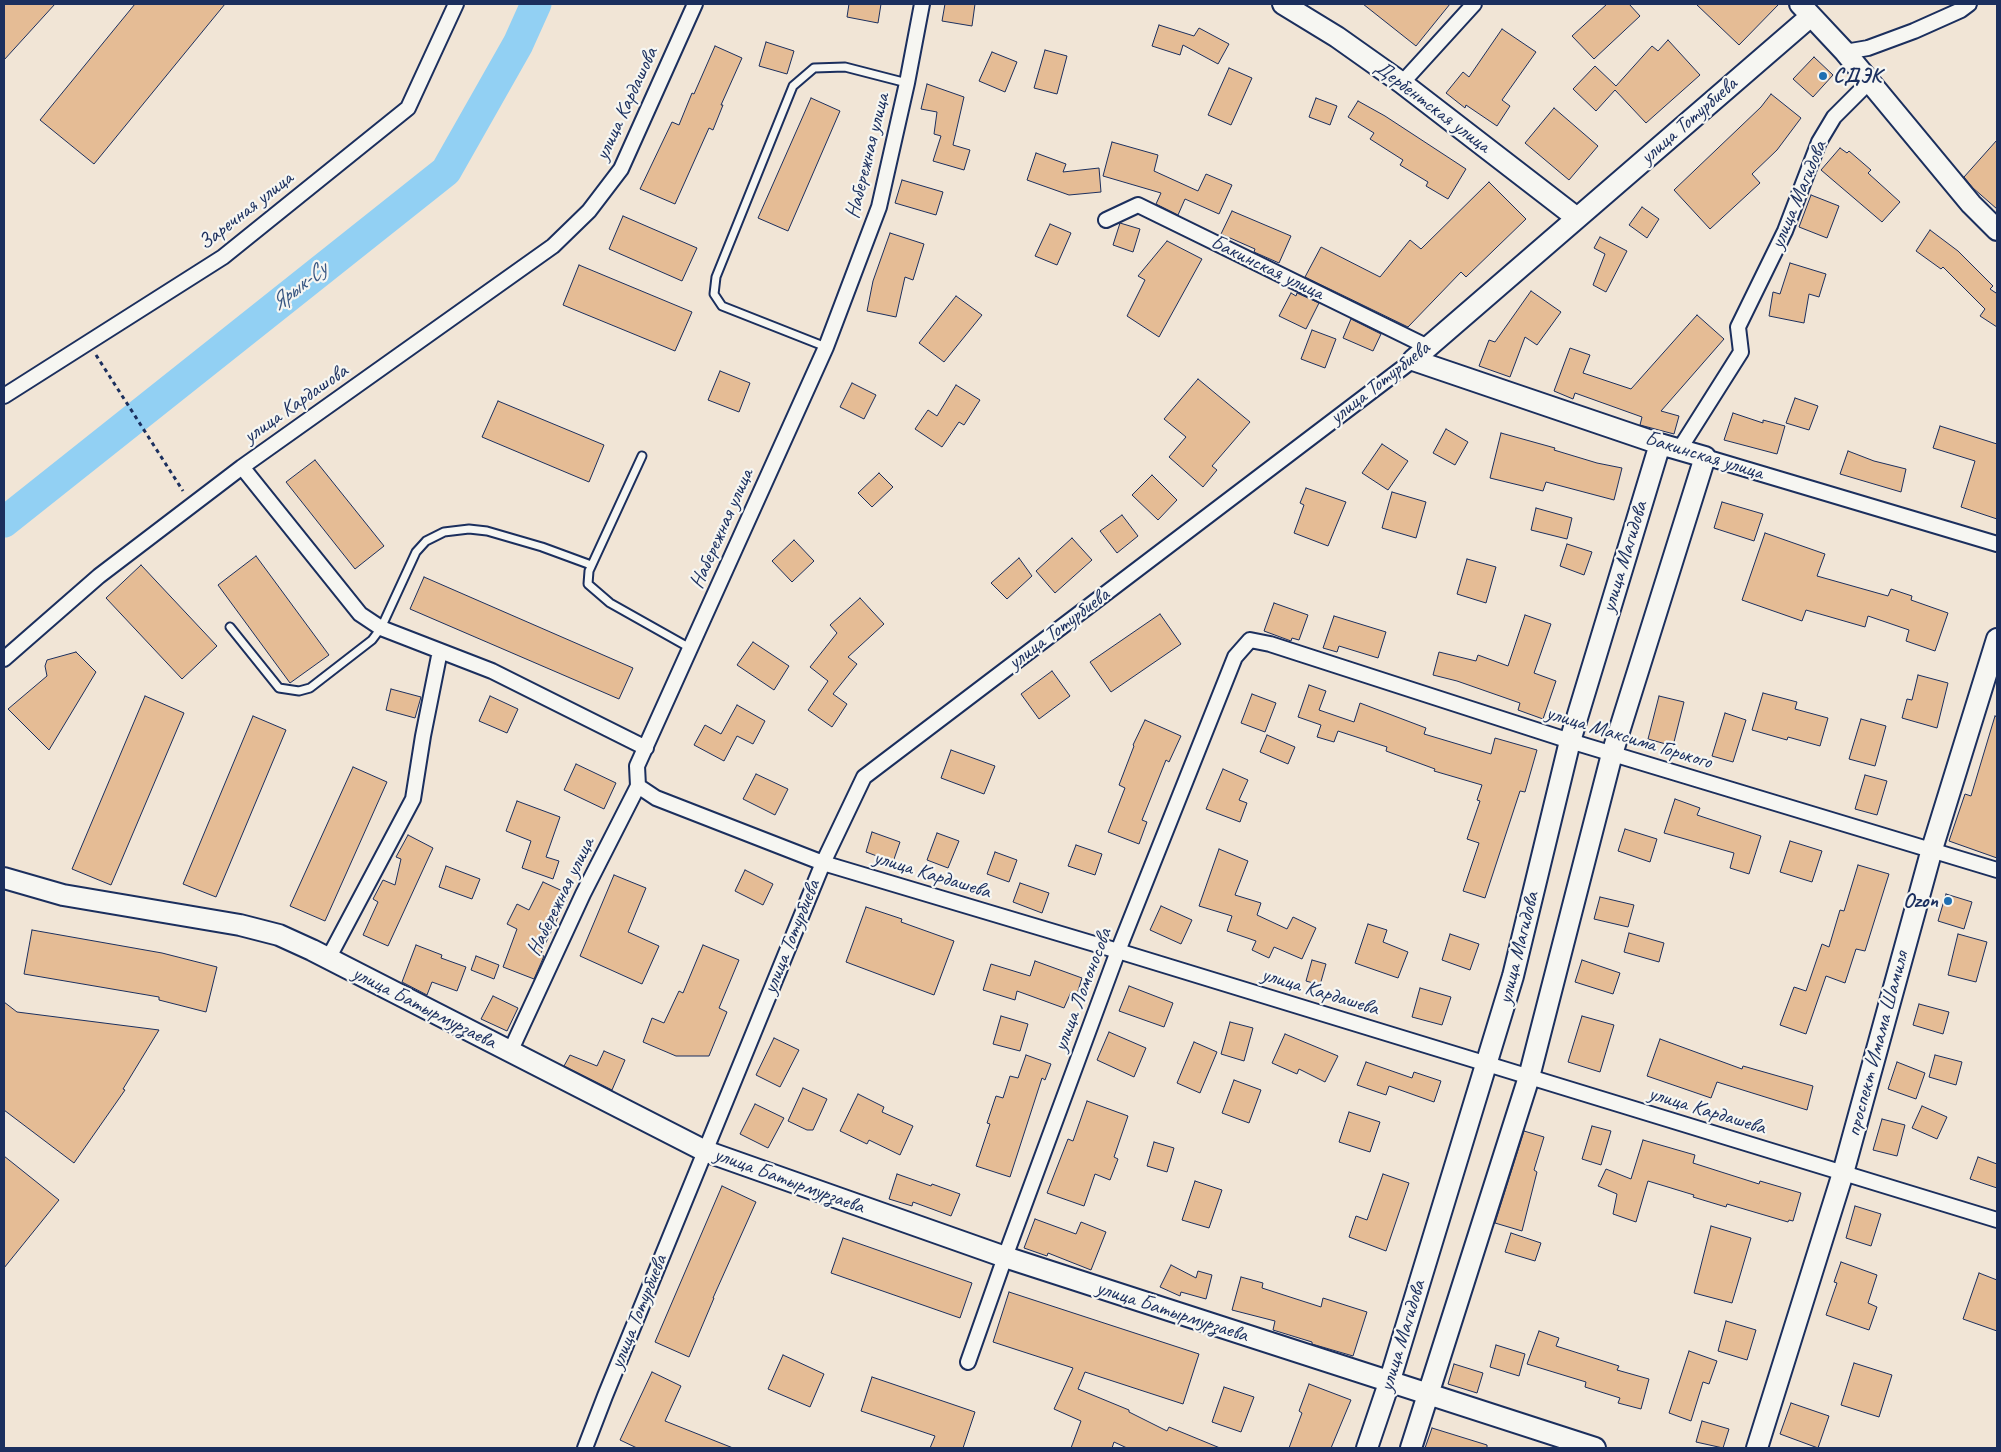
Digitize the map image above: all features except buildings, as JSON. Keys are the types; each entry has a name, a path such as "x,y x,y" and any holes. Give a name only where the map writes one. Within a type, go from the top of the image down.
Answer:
{"main road":[{"name":"Дербентская улица","path":"1285,4 1402,83 1577,218"},
{"path":"1806,10 1870,81 1971,204 1997,230"},
{"name":"улица Тотурбиева","path":"1421,353 1577,218 1806,10"},
{"name":"Бакинская улица","path":"1421,353 1660,444 1705,457"},
{"name":"улица Магидова","path":"1367,1448 1389,1383 1513,976 1570,741 1660,444"},
{"name":"улица Магидова","path":"1411,1448 1529,1077 1612,754 1705,457"},
{"name":"проспект Имама Шамиля","path":"1757,1448 1843,1173 1932,849 1997,639"},
{"name":"улица Батырмурзаева","path":"4,878 63,895 240,925 278,935 706,1151 1004,1258 1594,1448"}],"street":[{"name":"Заречная улица","path":"4,396 223,256 408,108 456,4"},
{"name":"улица Кардашова","path":"646,748 492,672 381,628 360,614 242,467 553,246 589,211 621,169 695,4"},
{"name":"Набережная улица","path":"510,1052 583,894 638,786 637,766 826,347 879,207 907,83 922,4"},
{"path":"1402,83 1474,4"},
{"path":"1845,52 1868,48 1914,31 1969,4"},
{"name":"улица Магидова","path":"1679,450 1741,352 1738,327 1785,231 1819,142 1834,117 1870,81"},
{"name":"Бакинская улица","path":"1106,220 1138,205 1421,353"},
{"name":"улица Тотурбиева","path":"585,1448 823,863 864,777 1421,353"},
{"name":"Бакинская улица","path":"1705,457 1997,544"},
{"path":"4,660 99,576 242,467"},
{"name":"улица Максима Горького","path":"1250,640 1270,644 1612,754 1997,870"},
{"name":"улица Ломоносова","path":"968,1362 1004,1258 1118,951 1235,657 1250,640"},
{"path":"328,959 413,799 423,736 440,652"},
{"name":"улица Кардашева","path":"638,786 656,798 823,863 1118,951 1997,1220"}],"lane":[{"path":"826,347 722,306 714,294 716,277 793,86 814,68 845,67 907,83"},
{"path":"642,456 591,565 587,576 588,584 610,603 690,648"},
{"path":"230,627 279,688 299,690 310,688 372,640 381,628 416,552 426,541 444,532 469,529 487,531 542,547 591,565"}],"path":[{"path":"92,349 183,491"}],"waterway":[{"name":"Ярык-Су","path":"4,522 446,171 518,44 536,4"}],"place":[{"name":"СДЭК","path":"1823,76"},
{"name":"Ozon","path":"1948,901"}]}
